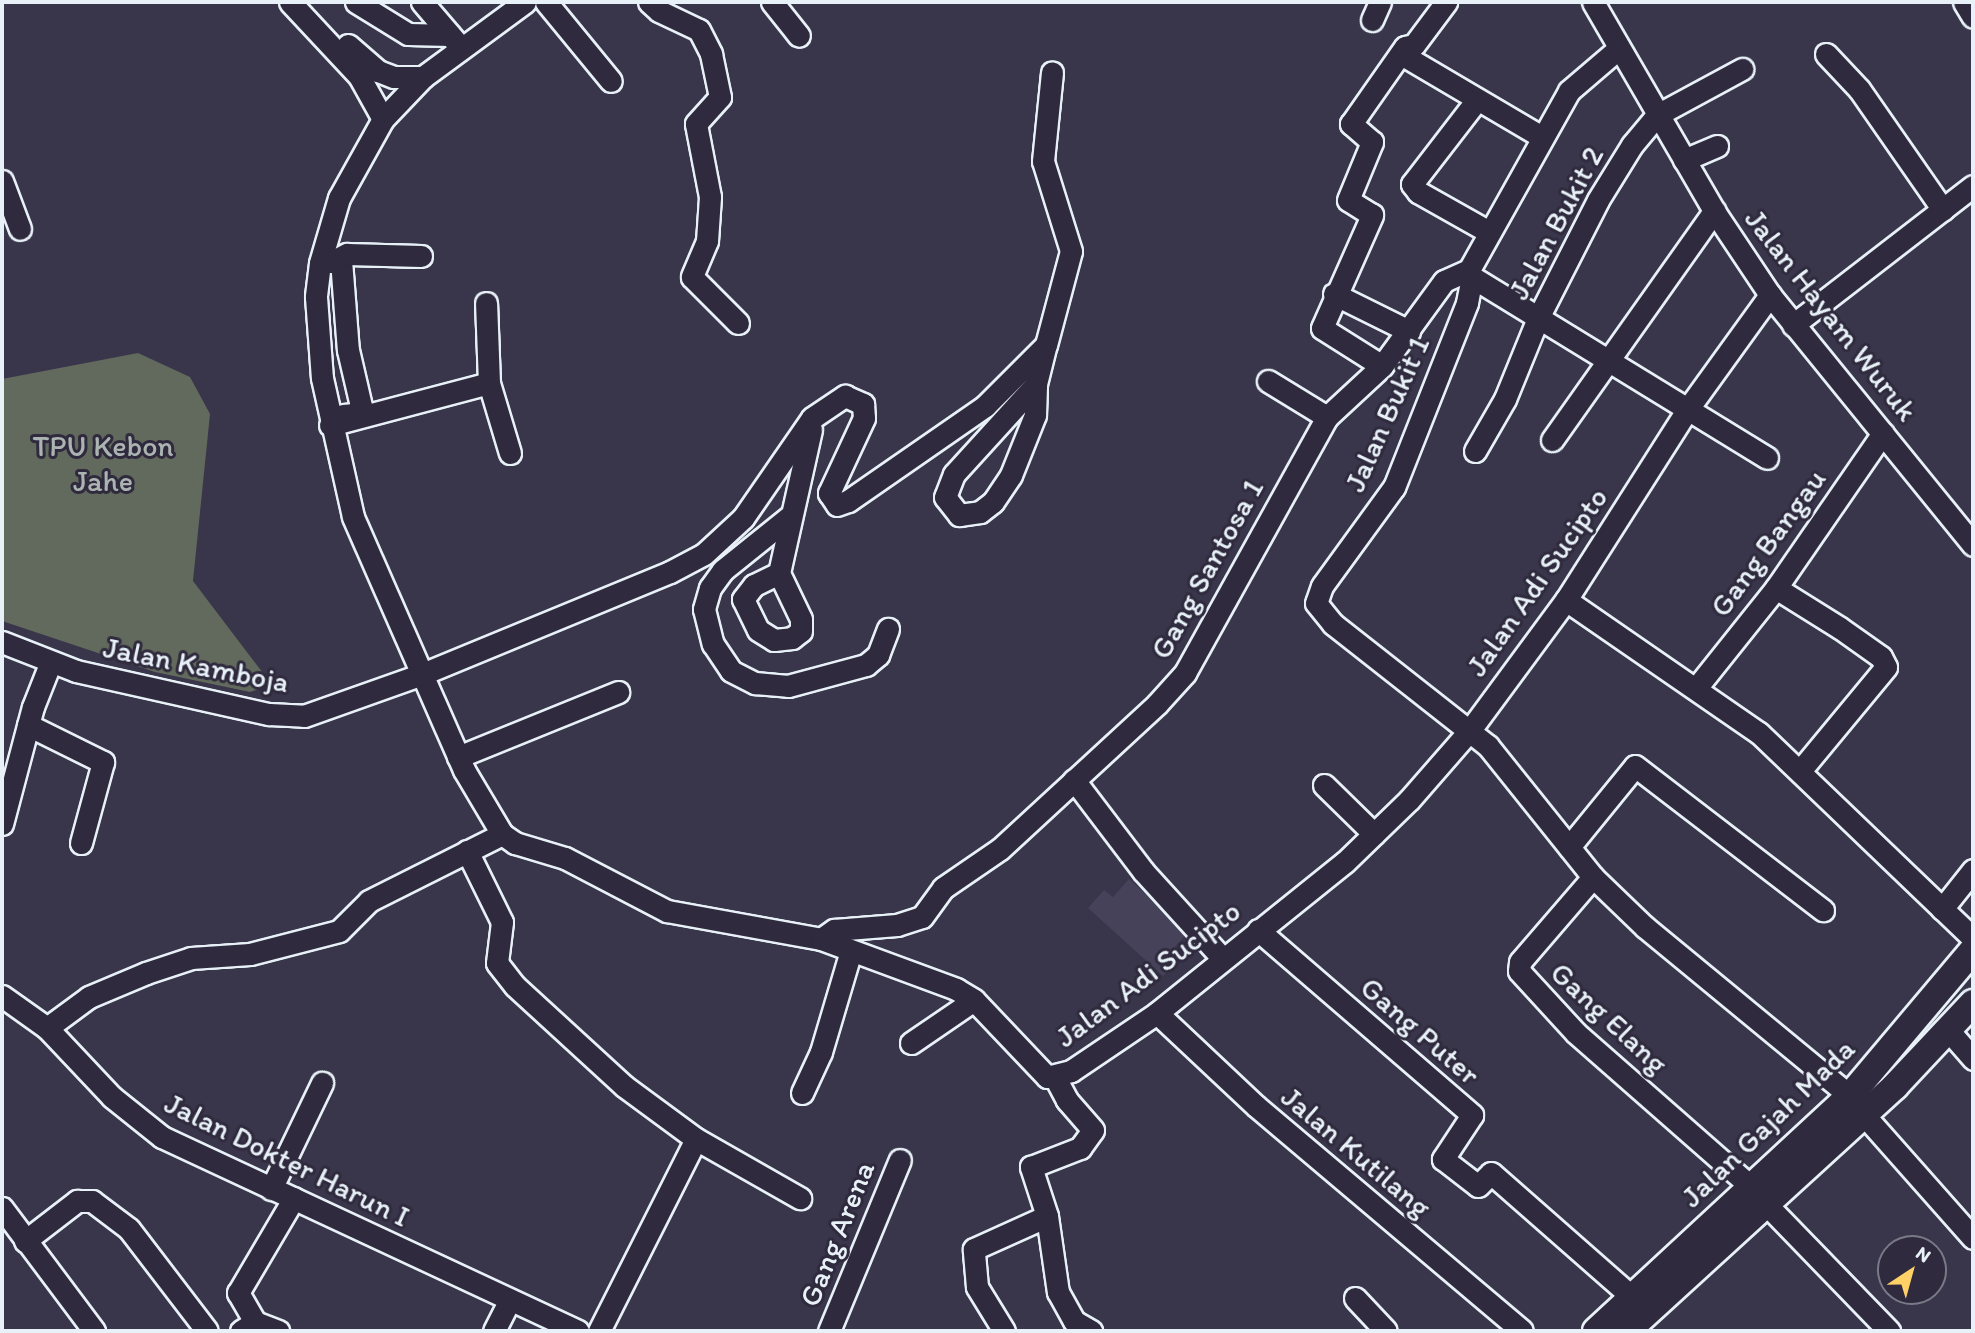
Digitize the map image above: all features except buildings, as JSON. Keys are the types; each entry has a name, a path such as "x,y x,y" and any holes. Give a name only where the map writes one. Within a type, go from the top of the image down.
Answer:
{"main road":[{"name":"Jalan Gajah Mada","path":"1857,1106 1902,1036 1973,950"},
{"path":"1902,1036 1942,1022 1973,978"},
{"name":"Jalan Gajah Mada","path":"1596,1331 1636,1294 1758,1195 1857,1106 1923,1057 1942,1022 1973,1003"},
{"name":"Jalan Gajah Mada","path":"1627,1331 1758,1195"}],"street":[{"path":"290,2 359,76 383,119"},
{"path":"309,2 378,71 394,77 423,77"},
{"path":"356,2 408,34 455,41"},
{"path":"422,2 455,41"},
{"path":"47,1028 116,982 191,957 250,954 339,930 369,901 502,834 458,757 353,517 330,420 316,331 331,262 339,198 383,119 455,41 525,2"},
{"path":"546,2 611,81"},
{"path":"649,2 659,11 699,30 711,54 720,97 696,124 710,197 708,241 692,277 738,323"},
{"path":"772,2 799,36"},
{"path":"1382,366 1322,328 1334,294 1372,215 1348,200 1372,142 1351,124 1401,54 1414,45 1446,2"},
{"name":"Jalan Hayam Wuruk","path":"1593,2 1714,211 1770,295 1973,545"},
{"path":"1964,2 1973,17"},
{"name":"Jalan Bukit 1","path":"1470,730 1333,624 1316,603 1322,586 1394,487 1467,303 1471,273 1489,232 1569,91 1618,49"},
{"path":"1401,54 1542,138"},
{"path":"1826,54 1858,89 1943,210"},
{"name":"Jalan Bukit 2","path":"1475,452 1505,399 1538,318 1598,200 1632,145 1657,115 1742,69"},
{"path":"1036,384 954,474 945,497 959,515 980,512 993,502 1011,475 1035,415 1036,384 1071,251 1043,161 1052,72"},
{"path":"1476,101 1412,184 1418,192 1489,232"},
{"path":"1684,160 1717,146"},
{"path":"2,181 20,229"},
{"path":"1793,325 1973,186"},
{"path":"1552,440 1606,359 1714,211"},
{"path":"331,262 347,254 421,256"},
{"path":"330,420 355,414 361,406 331,262"},
{"path":"1471,273 1538,318 1767,458"},
{"name":"Gang Santosa 1","path":"821,939 834,930 897,925 922,917 943,888 1000,849 1185,673 1327,417 1382,366 1444,281 1471,273"},
{"path":"1334,294 1409,331"},
{"name":"Jalan Adi Sucipto","path":"502,834 515,843 565,858 667,911 821,939 974,1000 1031,1064 1055,1077 1157,1013 1374,834 1470,730 1566,600 1687,410 1770,295"},
{"path":"486,303 489,383 510,453"},
{"path":"779,573 812,418 845,396 863,404 864,418 828,492 837,505 874,486 900,463 985,406 1046,345"},
{"path":"1268,381 1327,417"},
{"path":"330,420 489,383"},
{"name":"Jalan Kamboja","path":"2,642 50,664 295,716 420,675 670,572 704,554 743,518 812,418"},
{"name":"Gang Bangau","path":"1697,687 1776,588 1883,433"},
{"path":"789,517 723,569 710,588 704,609 713,644 732,671 755,683 788,686 866,665 878,655 888,629"},
{"path":"1776,588 1850,635 1886,667 1800,771"},
{"path":"1566,600 1697,687 1800,771 1973,938"},
{"path":"2,824 28,725 50,664"},
{"path":"458,757 618,692"},
{"path":"28,725 103,762 81,843"},
{"path":"1470,730 1523,785 1593,877 1645,927 1857,1106 1973,1238"},
{"path":"1569,846 1635,766 1822,910"},
{"path":"1074,780 1143,871 1223,959"},
{"path":"1324,785 1374,834"},
{"path":"467,851 502,922 497,963 503,971 616,1079 696,1139 800,1198"},
{"path":"1942,908 1973,870"},
{"name":"Gang Elang","path":"1593,877 1520,962 1519,971 1576,1033 1758,1195"},
{"name":"Gang Puter","path":"1258,930 1472,1115 1443,1159 1478,1186 1491,1173 1636,1294"},
{"path":"802,1093 817,1062 851,951"},
{"name":"Jalan Dokter Harun I","path":"2,996 47,1028 145,1124 271,1189 578,1331"},
{"path":"911,1043 974,1000"},
{"name":"Jalan Kutilang","path":"1157,1013 1256,1106 1522,1331"},
{"path":"1942,1022 1973,1059"},
{"path":"1055,1077 1067,1100 1093,1130 1080,1148 1031,1167 1046,1216 1058,1292 1074,1321 1091,1331"},
{"path":"271,1189 322,1083"},
{"path":"599,1331 696,1139"},
{"name":"Gang Arena","path":"830,1331 900,1160"},
{"path":"1758,1195 1889,1331"},
{"path":"278,1331 248,1327 238,1293 295,1198"},
{"path":"26,1241 77,1201 92,1201 129,1230 207,1331"},
{"path":"2,1208 94,1331"},
{"path":"1004,1331 977,1287 974,1249 1046,1216"},
{"path":"1558,1216 1636,1294"},
{"path":"1355,1298 1386,1331"},
{"path":"495,1331 510,1300"}],"shaded area":[{"path":"1129,879 1188,932 1175,947 1183,954 1163,976 1088,908 1104,890 1113,897"}],"green space":[{"name":"TPU Kebon Jahe","path":"138,353 190,377 210,414 193,581 272,685 250,692 155,672 2,621 2,379"}]}
